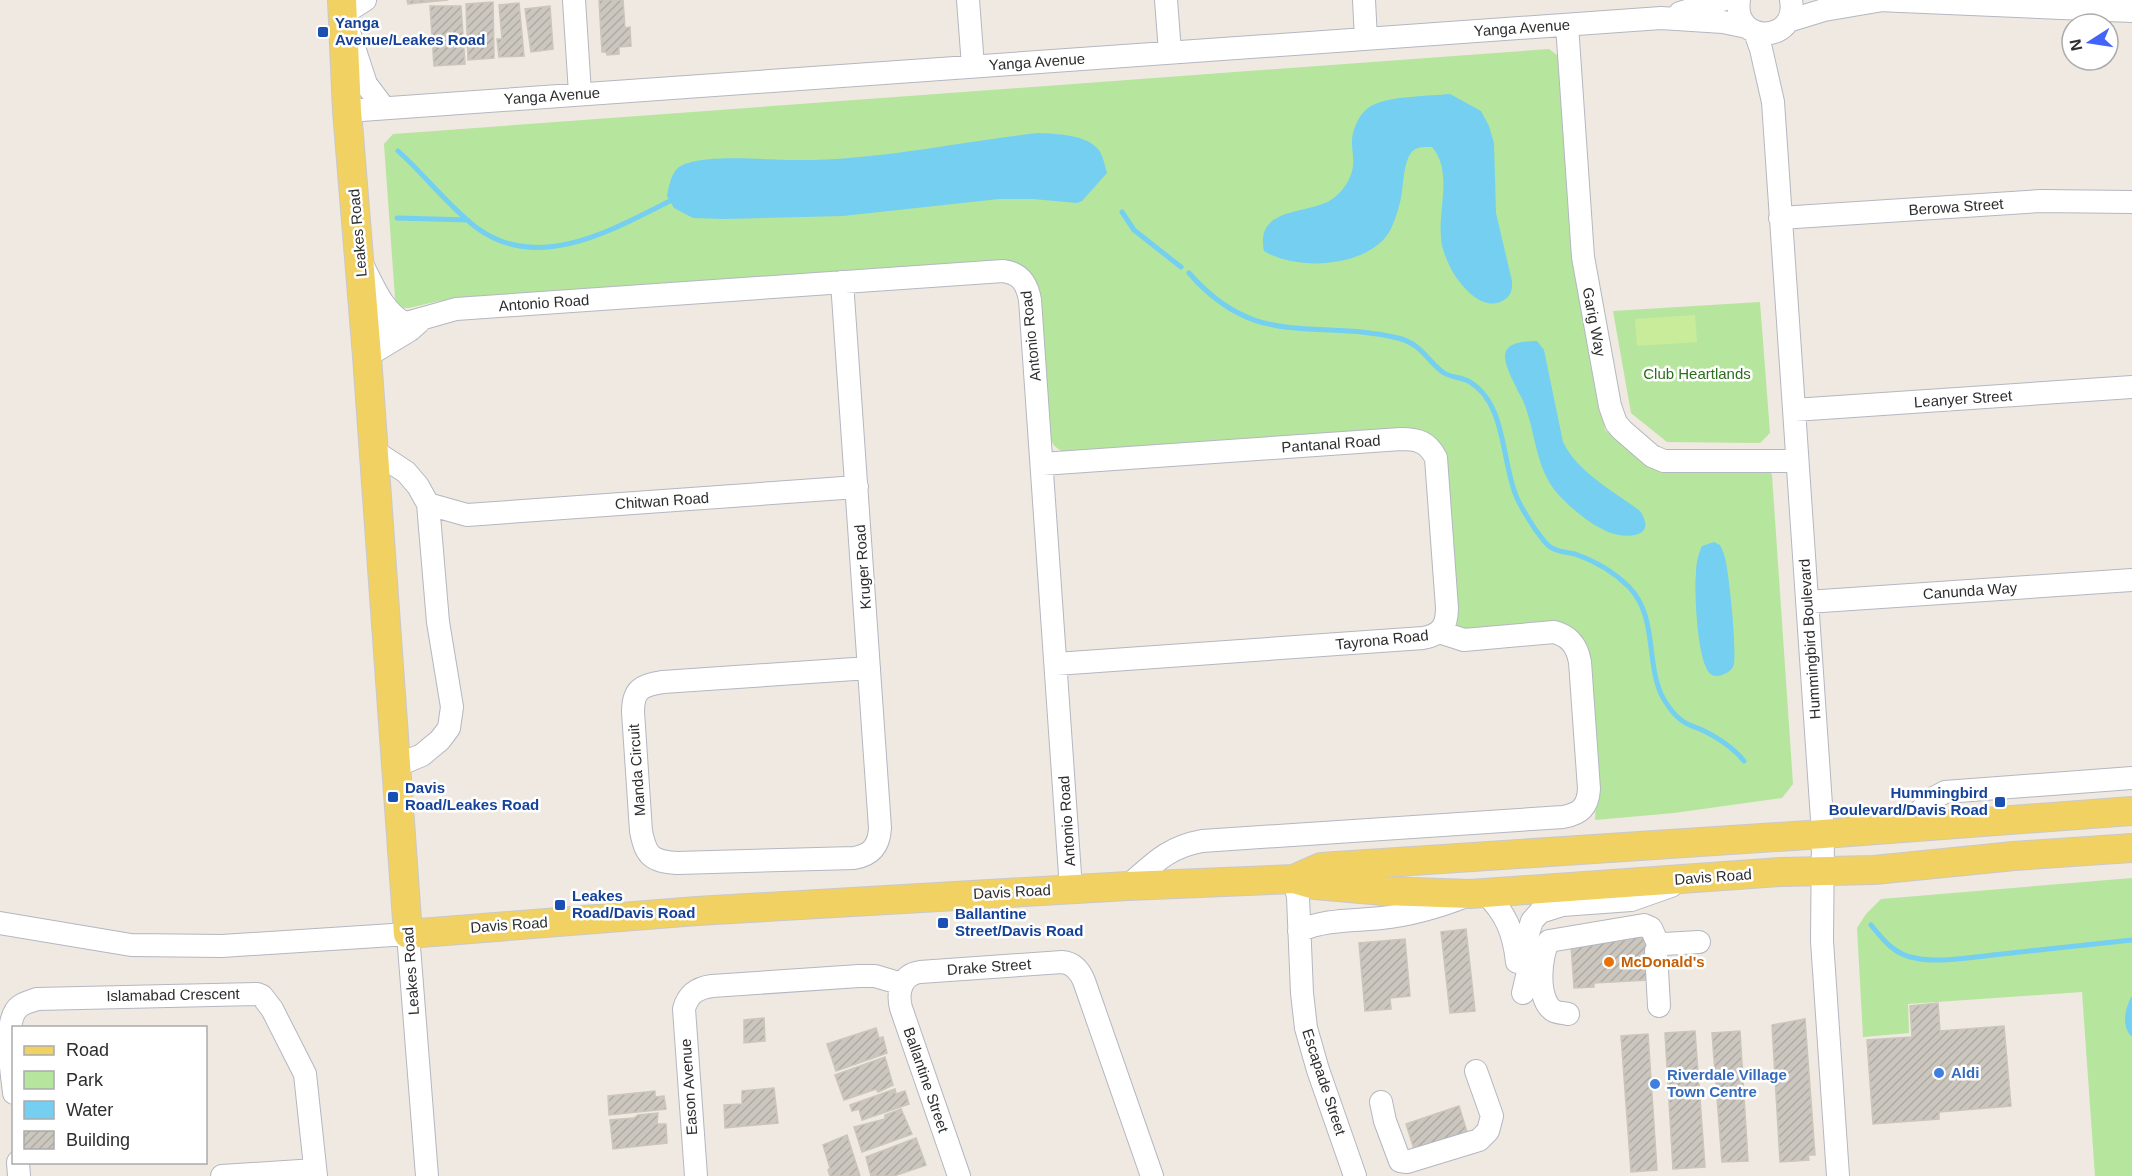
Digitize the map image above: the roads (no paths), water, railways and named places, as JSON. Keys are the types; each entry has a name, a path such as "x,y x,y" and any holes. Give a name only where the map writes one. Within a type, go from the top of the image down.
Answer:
{"main road":[{"name":"Leakes Road","path":"350,5 347,111 365,326 408,934"},
{"name":"Davis Road","path":"1294,879 1321,867 2132,811"},
{"name":"Davis Road","path":"408,934 697,911 1071,889 1294,879 1315,885 1350,888 1431,894 1477,894 1781,872 1874,870 2014,856 2132,848"}],"street":[{"path":"574,0 580,93"},
{"path":"969,0 973,66"},
{"path":"1166,0 1170,52"},
{"path":"1364,0 1366,39"},
{"name":"Yanga Avenue","path":"1661,18 1722,0"},
{"name":"Hummingbird Boulevard","path":"1740,0 1739,11 1761,50 1773,102 1823,834 1822,941 1838,1176"},
{"path":"1878,0 1974,2 2132,11"},
{"path":"1787,16 1883,0"},
{"path":"350,5 366,84 384,108"},
{"name":"Yanga Avenue","path":"347,111 1661,18 1723,22 1764,34 1774,33 1787,16"},
{"name":"Hummingbird Boulevard","path":"1773,102 1787,16"},
{"name":"Garig Way","path":"1567,25 1583,257 1610,406 1616,423 1644,450 1664,461 1797,461"},
{"name":"Yanga Avenue","path":"350,140 369,125 414,106"},
{"name":"Berowa Street","path":"1780,219 2053,200 2132,202"},
{"path":"360,260 380,300 394,316 414,321"},
{"name":"Antonio Road","path":"365,326 414,321 456,309 1003,271 1021,278 1026,283 1030,300 1071,889"},
{"name":"Kruger Road","path":"842,282 880,828 879,839 873,850"},
{"name":"Antonio Road","path":"367,356 410,330 414,321"},
{"name":"Leanyer Street","path":"1794,410 2132,387"},
{"name":"Pantanal Road","path":"1042,464 1401,439 1421,441 1433,451 1437,468 1447,608 1446,623 1439,632"},
{"path":"374,451 406,472 418,486 428,504 438,622 450,688 452,719 449,728 433,748 396,766"},
{"name":"Chitwan Road","path":"428,504 467,515 857,487"},
{"name":"Chitwan Road","path":"432,538 449,524 467,515"},
{"name":"Canunda Way","path":"1807,602 2132,580"},
{"name":"Tayrona Road","path":"1056,664 1423,638 1439,632 1464,640 1554,632 1564,635 1575,645 1580,662 1589,789 1589,798 1579,813 1563,817 1186,844 1164,854 1128,886"},
{"name":"Manda Circuit","path":"869,668 652,684 635,696 633,712 642,831 646,850 655,859 677,863 848,858 859,857 873,850"},
{"path":"1906,827 1930,800 1945,792 2132,778"},
{"path":"1299,931 1323,922 1412,914 1477,894 1498,906 1511,928 1523,993 1528,972 1527,938 1532,921 1540,912 1562,905 1631,900 1695,878"},
{"name":"Escapade Street","path":"1294,879 1298,897 1302,993 1306,1028 1318,1070 1355,1176"},
{"name":"Davis Road","path":"0,923 131,945 222,946 408,934"},
{"path":"1559,1010 1542,988 1541,973 1545,947 1550,941 1644,925 1651,928 1659,946"},
{"name":"Leakes Road","path":"408,934 427,1176"},
{"path":"1659,1006 1656,951 1659,946 1699,942"},
{"name":"Drake Street","path":"902,984 910,975 920,972 1062,962 1072,965 1081,975 1087,987 1152,1176"},
{"name":"Eason Avenue","path":"696,1176 684,1009 688,998 698,989 712,986 859,976 875,976 902,984"},
{"name":"Ballantine Street","path":"902,984 899,996 901,1008 959,1176"},
{"name":"Islamabad Crescent","path":"12,1058 10,1022 20,1005 28,1001 257,994 262,996 272,1009 305,1074 316,1173"},
{"path":"1381,1102 1400,1161 1407,1162 1479,1140 1488,1131 1492,1116 1476,1071"},
{"path":"222,1176 316,1173"}],"water":[{"path":"1450,94 1481,111 1494,143 1496,213 1512,281 1511,292 1507,298 1495,303 1486,303 1478,299 1462,285 1451,268 1441,240 1442,167 1432,147 1418,148 1408,158 1401,200 1393,224 1387,236 1372,249 1342,261 1326,263 1292,261 1264,251 1263,236 1268,225 1276,218 1325,203 1335,197 1344,187 1352,170 1353,132 1368,108 1390,100"},
{"path":"1038,133 1079,138 1099,150 1107,173 1082,201 1077,203 999,199 843,216 725,219 693,218 674,208 667,196 676,170 689,163 702,160 854,157"},
{"path":"1537,341 1544,350 1563,442 1587,472 1640,511 1645,520 1645,527 1638,534 1631,536 1616,534 1594,525 1557,493 1544,472 1528,414 1505,359 1508,348 1514,344"},
{"path":"1714,542 1720,545 1727,566 1734,648 1733,667 1727,673 1717,676 1712,675 1707,669 1703,658 1696,595 1696,566 1699,553 1702,546"},
{"path":"2132,997 2132,1037 2125,1023"}],"waterway":[{"path":"398,151 477,228 500,241 525,247 550,247 575,242 624,224 670,201"},
{"path":"1122,212 1134,230 1181,267"},
{"path":"397,218 468,220"},
{"path":"1189,273 1214,297 1238,313 1263,323 1287,327 1367,333 1398,338 1413,344 1444,373 1467,380 1481,391 1496,417 1517,498 1535,529 1552,548 1575,554 1597,564 1617,576 1629,587 1638,598 1644,611 1656,681 1667,704 1682,721 1718,739 1744,761"},
{"path":"1871,925 1901,954 1934,960 1964,959 2132,940"}],"place":[{"name":"Yanga Avenue/Leakes Road","path":"323,32"},
{"name":"Davis Road/Leakes Road","path":"393,797"},
{"name":"Hummingbird Boulevard/Davis Road","path":"2000,802"},
{"name":"Leakes Road/Davis Road","path":"560,905"},
{"name":"Ballantine Street/Davis Road","path":"943,923"},
{"name":"McDonald's","path":"1609,962"},
{"name":"Aldi","path":"1939,1073"},
{"name":"Riverdale Village Town Centre","path":"1655,1084"}],"park label":[{"name":"Club Heartlands","path":"1697,374"}]}
